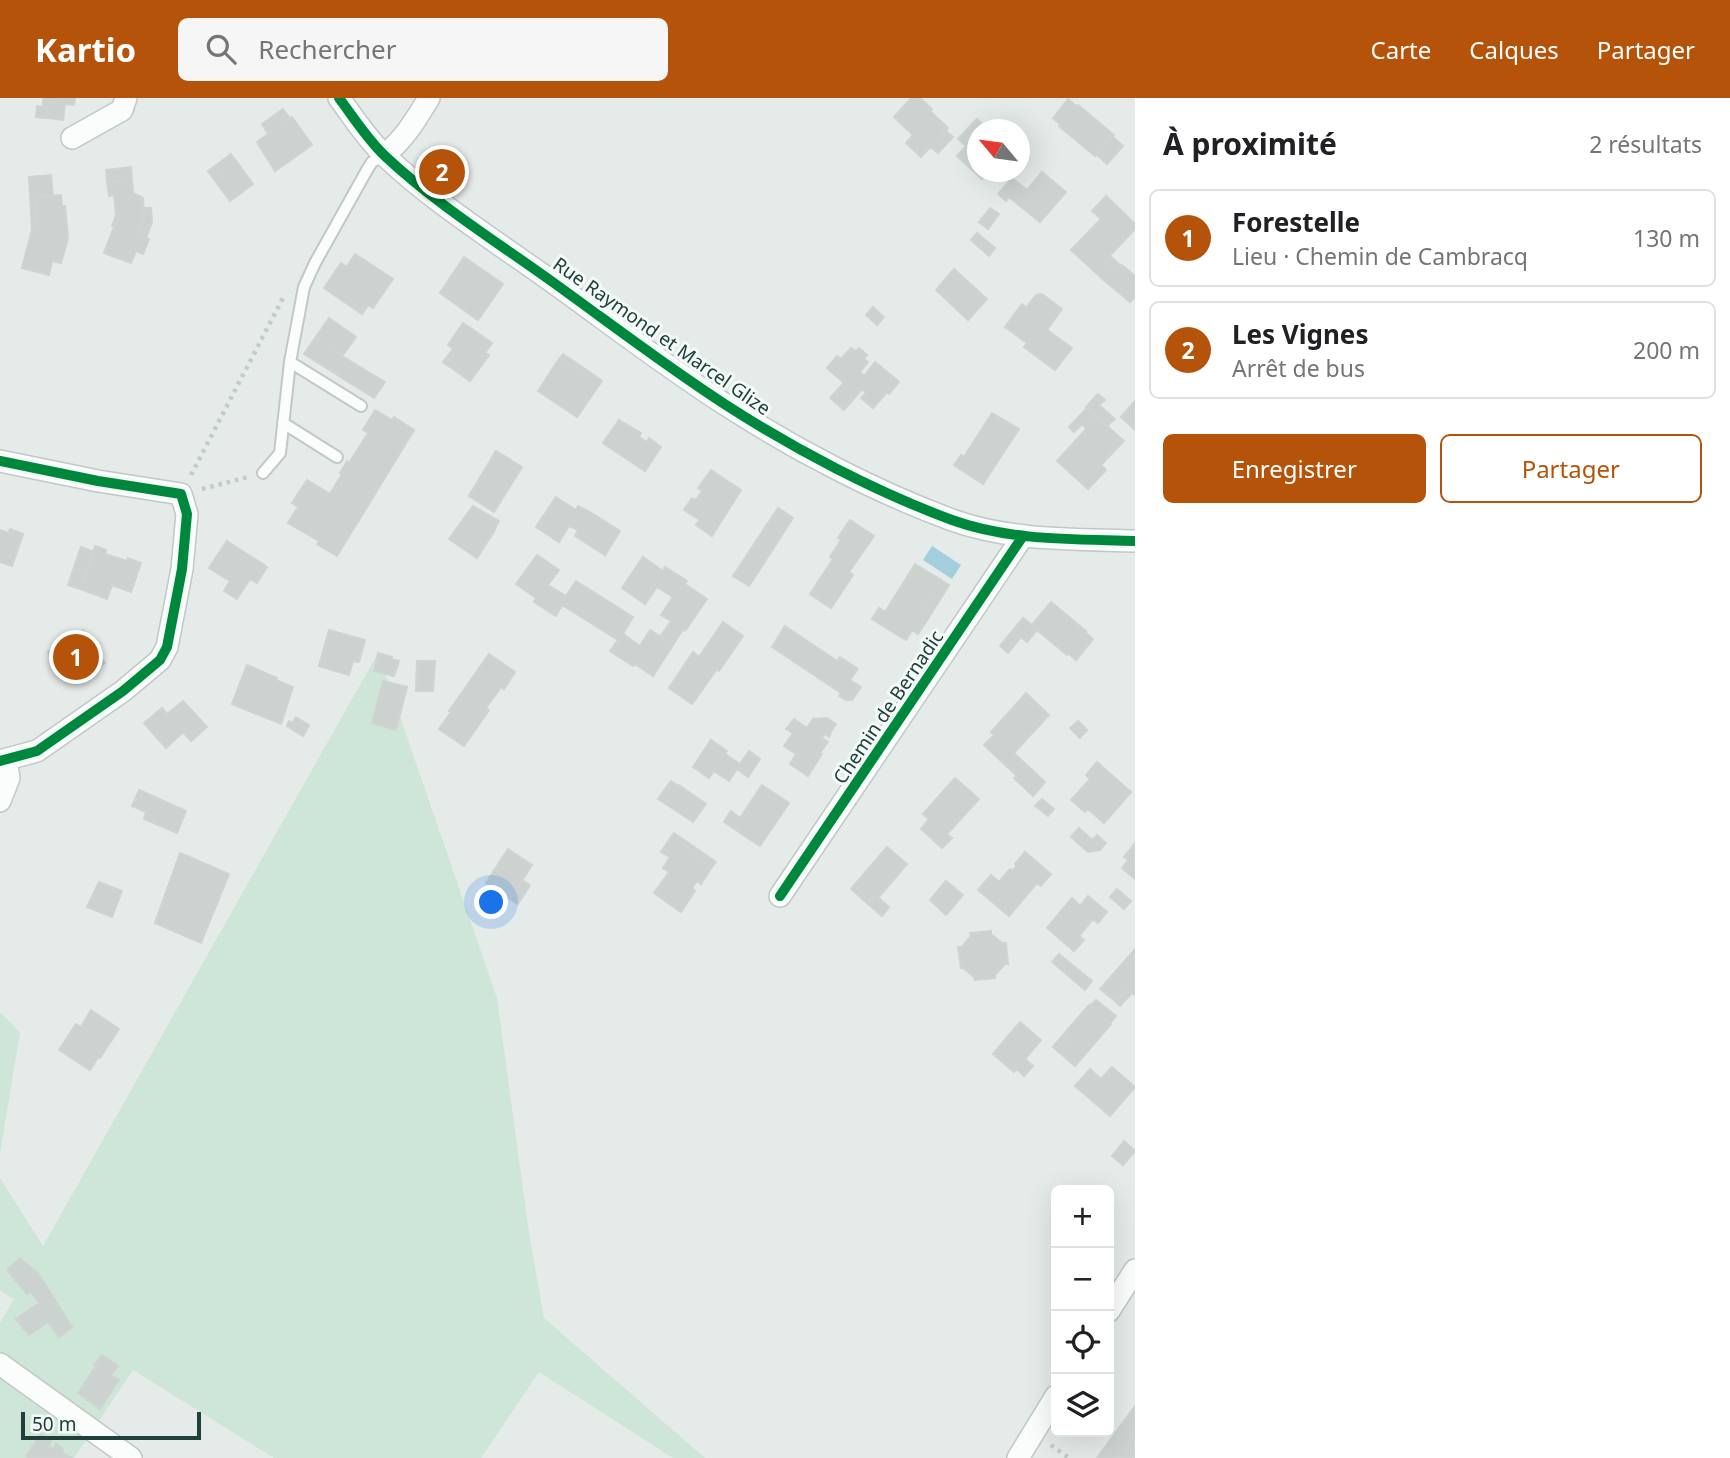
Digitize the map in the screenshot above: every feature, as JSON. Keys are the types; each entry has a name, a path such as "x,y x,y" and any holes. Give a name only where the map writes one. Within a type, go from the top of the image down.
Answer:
{"street":[{"path":"72,138 122,110 126,98"},
{"name":"Rue Raymond et Marcel Glize","path":"339,98 384,155 420,186 724,404 764,429 874,486 954,521 1023,536 1135,541"},
{"path":"384,155 408,133 429,98"},
{"path":"0,461 181,494 187,514 182,569 167,647 160,660 123,691 37,751 3,760 9,778 0,801"},
{"name":"Chemin de Bernadic","path":"780,896 1023,536"},
{"path":"1114,1303 1135,1270"},
{"path":"0,1364 131,1458"},
{"path":"1018,1458 1051,1404"}],"lane":[{"path":"263,473 280,453 290,362 304,287 366,170 372,162 384,155"},
{"path":"290,362 361,405"},
{"path":"284,423 337,457"}],"path":[{"path":"181,494 283,296"},
{"path":"181,494 263,473"}],"green space":[{"path":"378,653 497,998 529,1233 544,1318 705,1458 673,1458 539,1372 481,1458 274,1458 133,1370 74,1458 0,1458 0,1323 14,1299 0,1291 0,1178 43,1246"},
{"path":"0,1012 20,1033 0,1154"}],"water":[{"path":"932,546 961,565 952,579 923,560"}],"building":[{"path":"44,98 75,98 74,105 43,102"},
{"path":"911,98 920,98 948,128 921,157 906,143 913,135 894,117"},
{"path":"1068,99 1114,135 1095,156 1053,118"},
{"path":"43,102 65,104 63,120 47,118 48,108 43,107"},
{"path":"37,106 48,108 47,118 36,117"},
{"path":"283,109 290,119 268,134 262,124"},
{"path":"292,117 312,145 275,171 257,142"},
{"path":"967,130 967,165 957,156 966,146 958,139"},
{"path":"946,131 953,137 938,153 931,147"},
{"path":"1112,136 1123,146 1107,164 1097,155"},
{"path":"231,154 253,184 237,196 215,166"},
{"path":"215,166 237,196 230,201 208,171"},
{"path":"131,167 132,180 107,182 106,170"},
{"path":"1042,172 1066,192 1040,222 1009,197 1006,201 998,194 1008,182 1017,182 1027,190"},
{"path":"51,175 53,196 35,197 37,229 32,229 29,177"},
{"path":"132,180 133,193 143,198 144,217 138,234 149,239 143,254 136,251 131,263 104,253 116,215 114,195 109,196 107,182"},
{"path":"61,195 62,206 65,206 68,238 61,263 52,261 49,275 22,268 32,229 37,229 35,197"},
{"path":"1106,196 1135,224 1135,229 1104,262 1115,273 1106,282 1071,250 1101,219 1092,211"},
{"path":"144,208 151,208 152,222 146,238 138,234"},
{"path":"990,208 999,214 988,229 979,222"},
{"path":"977,233 995,248 989,256 971,240"},
{"path":"355,254 393,279 373,308 368,305 362,314 324,288 341,263 347,267"},
{"path":"1110,256 1121,266 1115,273 1104,262"},
{"path":"464,257 503,284 478,320 440,293"},
{"path":"1122,265 1135,276 1135,297 1130,302 1106,282"},
{"path":"954,269 987,299 968,320 936,290"},
{"path":"1042,294 1062,309 1047,330 1072,348 1055,370 1024,347 1027,343 1005,327 1022,304 1026,308 1036,295"},
{"path":"873,307 884,317 877,325 866,315"},
{"path":"329,318 356,337 342,356 316,337"},
{"path":"463,323 492,343 485,353 489,355 470,381 443,362 453,349 448,345"},
{"path":"316,337 385,382 374,398 304,354"},
{"path":"851,348 856,351 859,348 867,355 864,359 868,362 860,372 864,376 875,362 899,382 873,408 861,398 866,393 862,389 844,410 830,398 844,383 827,368 837,356 841,359"},
{"path":"563,354 588,371 585,376 559,359"},
{"path":"559,359 585,376 588,371 602,381 577,417 538,391"},
{"path":"1098,394 1105,400 1099,405 1115,419 1107,426 1086,407"},
{"path":"1135,401 1135,430 1121,417"},
{"path":"1087,408 1097,417 1086,428 1082,424 1074,432 1069,427"},
{"path":"375,410 392,420 394,417 414,430 337,556 317,544 319,541 288,523 298,507 292,503 307,480 330,494 347,461 349,463 368,433 363,430"},
{"path":"992,413 1019,429 983,484 954,465 961,455 964,457"},
{"path":"1097,417 1124,441 1101,465 1106,470 1088,489 1057,461"},
{"path":"619,420 641,433 639,437 647,442 649,438 661,447 645,471 603,443"},
{"path":"496,451 522,467 494,512 469,496"},
{"path":"711,470 741,490 712,536 696,525 700,520 684,510 692,498 696,500 702,491 698,488"},
{"path":"556,497 576,510 578,506 590,512 620,531 605,555 575,536 578,530 569,526 559,542 536,527"},
{"path":"473,506 499,521 477,558 449,539"},
{"path":"778,508 793,518 749,586 733,576"},
{"path":"850,520 874,536 849,572 853,575 831,608 810,594 833,559 830,557 841,540 838,538"},
{"path":"10,529 23,534 12,566 0,562 0,530 8,533"},
{"path":"227,541 267,567 257,583 250,579 237,599 224,591 230,581 209,568"},
{"path":"95,546 106,550 105,554 141,563 131,592 112,585 107,599 80,589"},
{"path":"81,547 94,552 80,589 68,585"},
{"path":"537,555 559,570 548,585 566,596 576,581 633,617 623,634 640,646 650,630 673,645 653,676 610,651 618,640 562,605 556,616 534,602 536,598 516,584"},
{"path":"643,557 663,571 665,567 687,581 685,584 707,599 673,645 660,637 671,621 661,615 673,597 657,587 645,604 622,588"},
{"path":"915,564 941,580 921,612 929,617 918,634 912,630 906,640 872,619 879,608 885,612"},
{"path":"941,580 949,585 929,617 921,612"},
{"path":"1051,602 1093,639 1076,660 1037,630 1027,642 1021,637 1008,653 1000,646 1023,618 1032,625"},
{"path":"723,622 743,636 692,704 669,688 693,652 699,657"},
{"path":"785,626 837,661 840,657 858,669 850,680 861,687 852,700 839,696 841,693 772,647"},
{"path":"83,630 105,663 91,672 88,668 67,682 48,652"},
{"path":"329,630 365,640 359,662 353,661 349,675 319,666"},
{"path":"378,653 399,661 394,676 374,671"},
{"path":"489,654 515,672 486,708 489,710 464,746 439,729"},
{"path":"417,661 435,661 433,691 416,691"},
{"path":"247,665 293,687 281,724 232,704"},
{"path":"383,681 407,687 396,730 372,723"},
{"path":"1026,693 1049,715 1014,753 1045,782 1033,796 1014,778 1017,776 984,745 994,735 991,732"},
{"path":"183,701 207,727 191,741 183,732 166,748 144,723 162,708 167,714"},
{"path":"296,717 309,725 303,736 287,726 289,721 292,723"},
{"path":"827,718 836,724 829,737 825,734 822,738 828,742 808,776 790,764 796,754 784,746 793,733 786,729 794,719 807,728 813,719"},
{"path":"1078,721 1087,730 1080,738 1070,728"},
{"path":"711,740 740,764 749,751 760,759 748,777 737,769 729,781 714,771 709,778 693,767"},
{"path":"1097,762 1131,792 1104,823 1088,809 1085,812 1071,800 1090,779 1086,775"},
{"path":"955,778 979,799 947,834 952,838 942,848 921,829 929,819 923,814"},
{"path":"671,781 678,786 666,804 658,799"},
{"path":"679,785 706,804 693,822 666,804"},
{"path":"762,785 789,803 760,846 724,822 731,811 740,818"},
{"path":"139,790 186,811 177,833 144,819 146,812 132,806"},
{"path":"1042,799 1054,809 1048,816 1035,806"},
{"path":"1079,828 1092,840 1097,835 1106,843 1100,850 1088,852 1071,837"},
{"path":"674,833 690,844 686,849 712,867 701,884 697,881 692,888 695,891 681,912 654,893 669,872 663,868 670,857 661,852"},
{"path":"1135,843 1135,879 1122,868 1128,860 1124,857"},
{"path":"690,844 716,862 712,867 686,849"},
{"path":"887,847 907,864 878,898 875,895 868,904 851,889"},
{"path":"508,849 532,865 510,899 486,883"},
{"path":"1025,852 1051,874 1041,886 1037,883 1009,916 978,890 991,875 999,882 1010,869 1012,871 1017,866 1015,864"},
{"path":"180,853 229,874 201,943 155,923"},
{"path":"522,880 530,885 518,904 510,899"},
{"path":"946,881 963,895 946,915 930,900"},
{"path":"99,882 122,891 112,917 87,907"},
{"path":"1117,889 1131,901 1124,909 1110,897"},
{"path":"875,895 889,907 882,916 868,904"},
{"path":"1088,896 1107,912 1098,923 1093,919 1079,936 1084,940 1074,951 1047,928 1072,898 1080,906"},
{"path":"991,931 1002,943 1006,943 1008,964 1005,964 995,978 975,980 961,968 958,947 962,947 971,936 970,933"},
{"path":"1135,949 1135,995 1127,988 1115,1001 1100,989"},
{"path":"1059,954 1092,981 1085,990 1052,962"},
{"path":"1127,988 1132,993 1120,1006 1115,1001"},
{"path":"1096,1000 1116,1016 1110,1023 1090,1006"},
{"path":"1089,1005 1111,1024 1075,1066 1060,1053 1070,1041 1063,1035"},
{"path":"91,1010 119,1029 90,1070 59,1050 76,1024 81,1027"},
{"path":"1020,1022 1041,1040 1014,1072 993,1054"},
{"path":"1063,1035 1070,1041 1060,1053 1053,1047"},
{"path":"1025,1059 1033,1066 1024,1076 1017,1069"},
{"path":"1112,1067 1135,1087 1110,1116 1075,1086 1090,1069 1101,1079"},
{"path":"1124,1141 1135,1151 1123,1165 1112,1156"},
{"path":"20,1258 38,1273 72,1327 59,1337 48,1322 29,1335 16,1319 39,1303 31,1292 27,1294 7,1270"},
{"path":"102,1355 118,1366 111,1375 119,1380 100,1409 78,1393"},
{"path":"1135,1406 1135,1458 1097,1458"},
{"path":"41,1434 51,1441 48,1446 53,1449 56,1444 72,1458 26,1456"}],"cycle path":[{"path":"339,98 378,149 446,206 682,376 807,453 894,496 974,527 1042,538 1135,541"},
{"path":"0,461 181,494 187,514 182,569 167,647 160,660 123,691 37,751 0,761"},
{"path":"780,896 1023,536"}],"place":[{"name":"Les Vignes","path":"442,172"},
{"name":"Forestelle","path":"76,657"}]}
